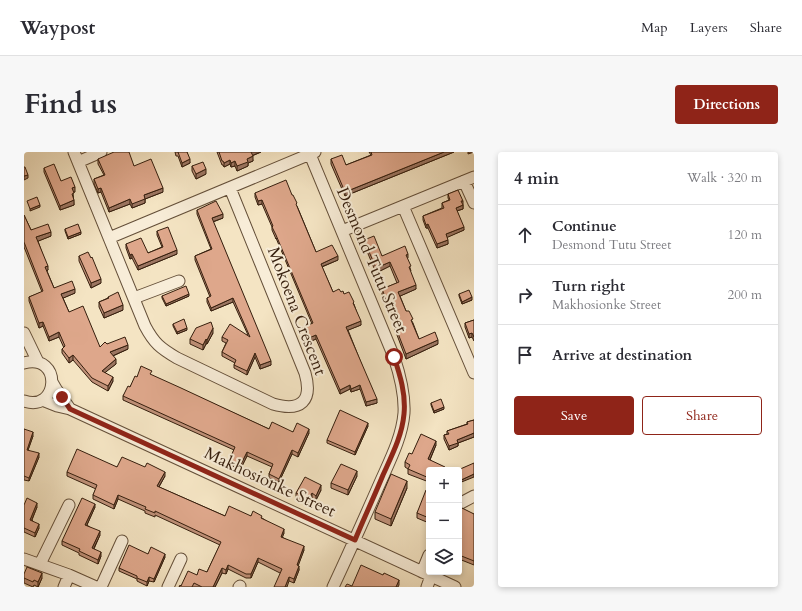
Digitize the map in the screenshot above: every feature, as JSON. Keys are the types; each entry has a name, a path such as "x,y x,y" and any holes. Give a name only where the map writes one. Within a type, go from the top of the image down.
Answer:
{"street":[{"name":"Mokoena Crescent","path":"101,152 76,157 145,326 151,337 166,352 273,404 289,407 297,406 302,404 306,397 308,381 230,188"},
{"path":"109,238 312,153"},
{"name":"Desmond Tutu Street","path":"312,153 342,231 394,357 404,393 404,414 394,450 333,587"},
{"path":"342,231 469,179 474,203"},
{"path":"403,206 474,373"},
{"path":"134,298 179,281"},
{"name":"Makhosionke Street","path":"24,333 38,362 50,372 52,382 56,390 70,409"},
{"path":"24,363 38,362"},
{"path":"24,402 32,403 42,400 50,392 52,382"},
{"name":"Makhosionke Street","path":"42,400 70,409 426,574"},
{"path":"461,503 474,496"},
{"path":"40,564 68,505"},
{"path":"101,587 122,541"},
{"path":"168,587 181,558"},
{"path":"24,559 69,575 96,587"},
{"path":"64,587 69,575"},
{"path":"427,575 427,587"},
{"name":"Makhosionke Street","path":"429,575 456,587"}],"building":[{"path":"114,152 129,152 134,166 151,159 163,188 144,195 145,199 132,204 130,199 109,208 101,188 98,189 94,179 105,175 98,159"},
{"path":"178,152 187,152 190,159 182,163"},
{"path":"219,152 251,152 253,156 247,159 248,162 237,166 235,161 231,163 230,160 224,163"},
{"path":"371,152 444,152 345,192 331,159 342,155 346,165 372,155"},
{"path":"203,162 206,169 196,174 192,166"},
{"path":"54,164 61,181 71,177 75,187 72,188 74,200 60,206 44,168"},
{"path":"24,167 28,175 24,176"},
{"path":"286,180 297,203 296,204 316,252 332,245 338,256 321,264 333,292 339,289 341,292 343,291 344,294 349,292 354,302 353,303 361,321 346,327 377,399 366,402 360,385 351,389 350,385 340,390 316,335 304,340 299,329 313,323 262,200 258,201 255,193"},
{"path":"458,190 463,201 461,201 463,205 456,208 464,227 446,234 448,240 437,244 428,224 426,225 423,216 444,208 442,203 450,200 448,194"},
{"path":"37,197 40,205 30,209 27,201"},
{"path":"216,201 223,214 212,218 271,361 260,365 255,353 247,371 234,365 236,360 222,352 228,340 222,337 230,324 250,337 233,298 211,308 207,298 211,296 195,256 212,249 197,210"},
{"path":"24,215 31,230 48,224 51,232 36,237 48,266 45,267 54,288 72,281 75,289 61,294 69,312 83,306 100,347 105,342 107,344 125,337 128,345 110,352 116,359 102,371 113,377 108,386 92,378 73,355 69,358 62,349 65,346 59,332 49,337 43,322 39,323 29,297 43,291 24,242"},
{"path":"78,224 81,232 68,237 65,229"},
{"path":"168,227 177,250 138,266 132,254 130,255 126,244 141,238 148,253 163,247 157,231"},
{"path":"374,236 382,256 405,246 408,254 406,255 411,266 409,267 416,285 398,292 406,311 409,311 413,319 411,320 419,339 435,332 438,340 406,354 394,323 396,321 382,289 399,282 390,262 376,268 364,240"},
{"path":"88,252 91,258 92,257 101,279 91,283 79,256"},
{"path":"186,286 189,294 166,304 162,296"},
{"path":"469,290 472,297 462,302 459,294"},
{"path":"118,292 123,305 104,313 99,302"},
{"path":"184,319 187,328 177,332 173,324"},
{"path":"474,320 474,337 472,333 469,334 465,323"},
{"path":"211,322 213,328 203,345 190,339 196,328"},
{"path":"141,366 152,371 150,374 269,429 272,422 293,432 297,423 309,429 298,453 292,450 279,479 269,474 273,464 247,452 240,466 229,461 235,447 123,396 128,386 130,387 135,376 137,377"},
{"path":"441,399 444,407 434,411 431,403"},
{"path":"340,410 368,423 355,452 327,440"},
{"path":"474,420 474,433 457,440 458,443 449,446 444,435 449,434 447,431 468,424 467,422"},
{"path":"24,429 33,432 27,450 39,453 29,478 24,476"},
{"path":"421,434 436,441 428,459 445,467 426,467 426,477 408,469 410,465 405,462 409,453 412,454"},
{"path":"77,449 117,467 122,457 145,467 147,463 165,472 157,486 225,516 229,506 251,516 253,511 262,516 261,518 284,529 281,537 304,546 294,579 289,577 285,587 274,587 282,569 258,558 251,574 246,574 228,565 226,570 222,568 213,587 202,587 194,583 192,587 179,587 180,585 181,586 188,571 197,575 199,569 207,572 221,542 155,511 155,513 145,509 146,507 118,495 114,505 93,495 97,485 67,472"},
{"path":"474,463 474,474 462,480 462,468"},
{"path":"341,464 357,471 348,490 331,483"},
{"path":"391,474 407,481 391,519 375,512"},
{"path":"305,477 321,485 316,496 312,493 309,499 296,493"},
{"path":"426,490 426,517 417,513"},
{"path":"27,498 37,503 30,520 39,524 35,533 24,528 24,505"},
{"path":"82,498 95,504 85,525 100,531 92,548 101,552 98,560 79,551 80,549 62,541"},
{"path":"462,508 474,514 474,561 462,556"},
{"path":"129,545 148,554 151,547 165,554 154,579 149,577 147,582 119,568"},
{"path":"361,565 383,575 384,573 399,580 396,587 345,587 347,584 352,586"},
{"path":"27,567 42,573 38,582 34,580 33,582 24,578"}],"route":[{"path":"62,397 70,409 355,540 394,450 404,414 404,393 394,357"}]}
